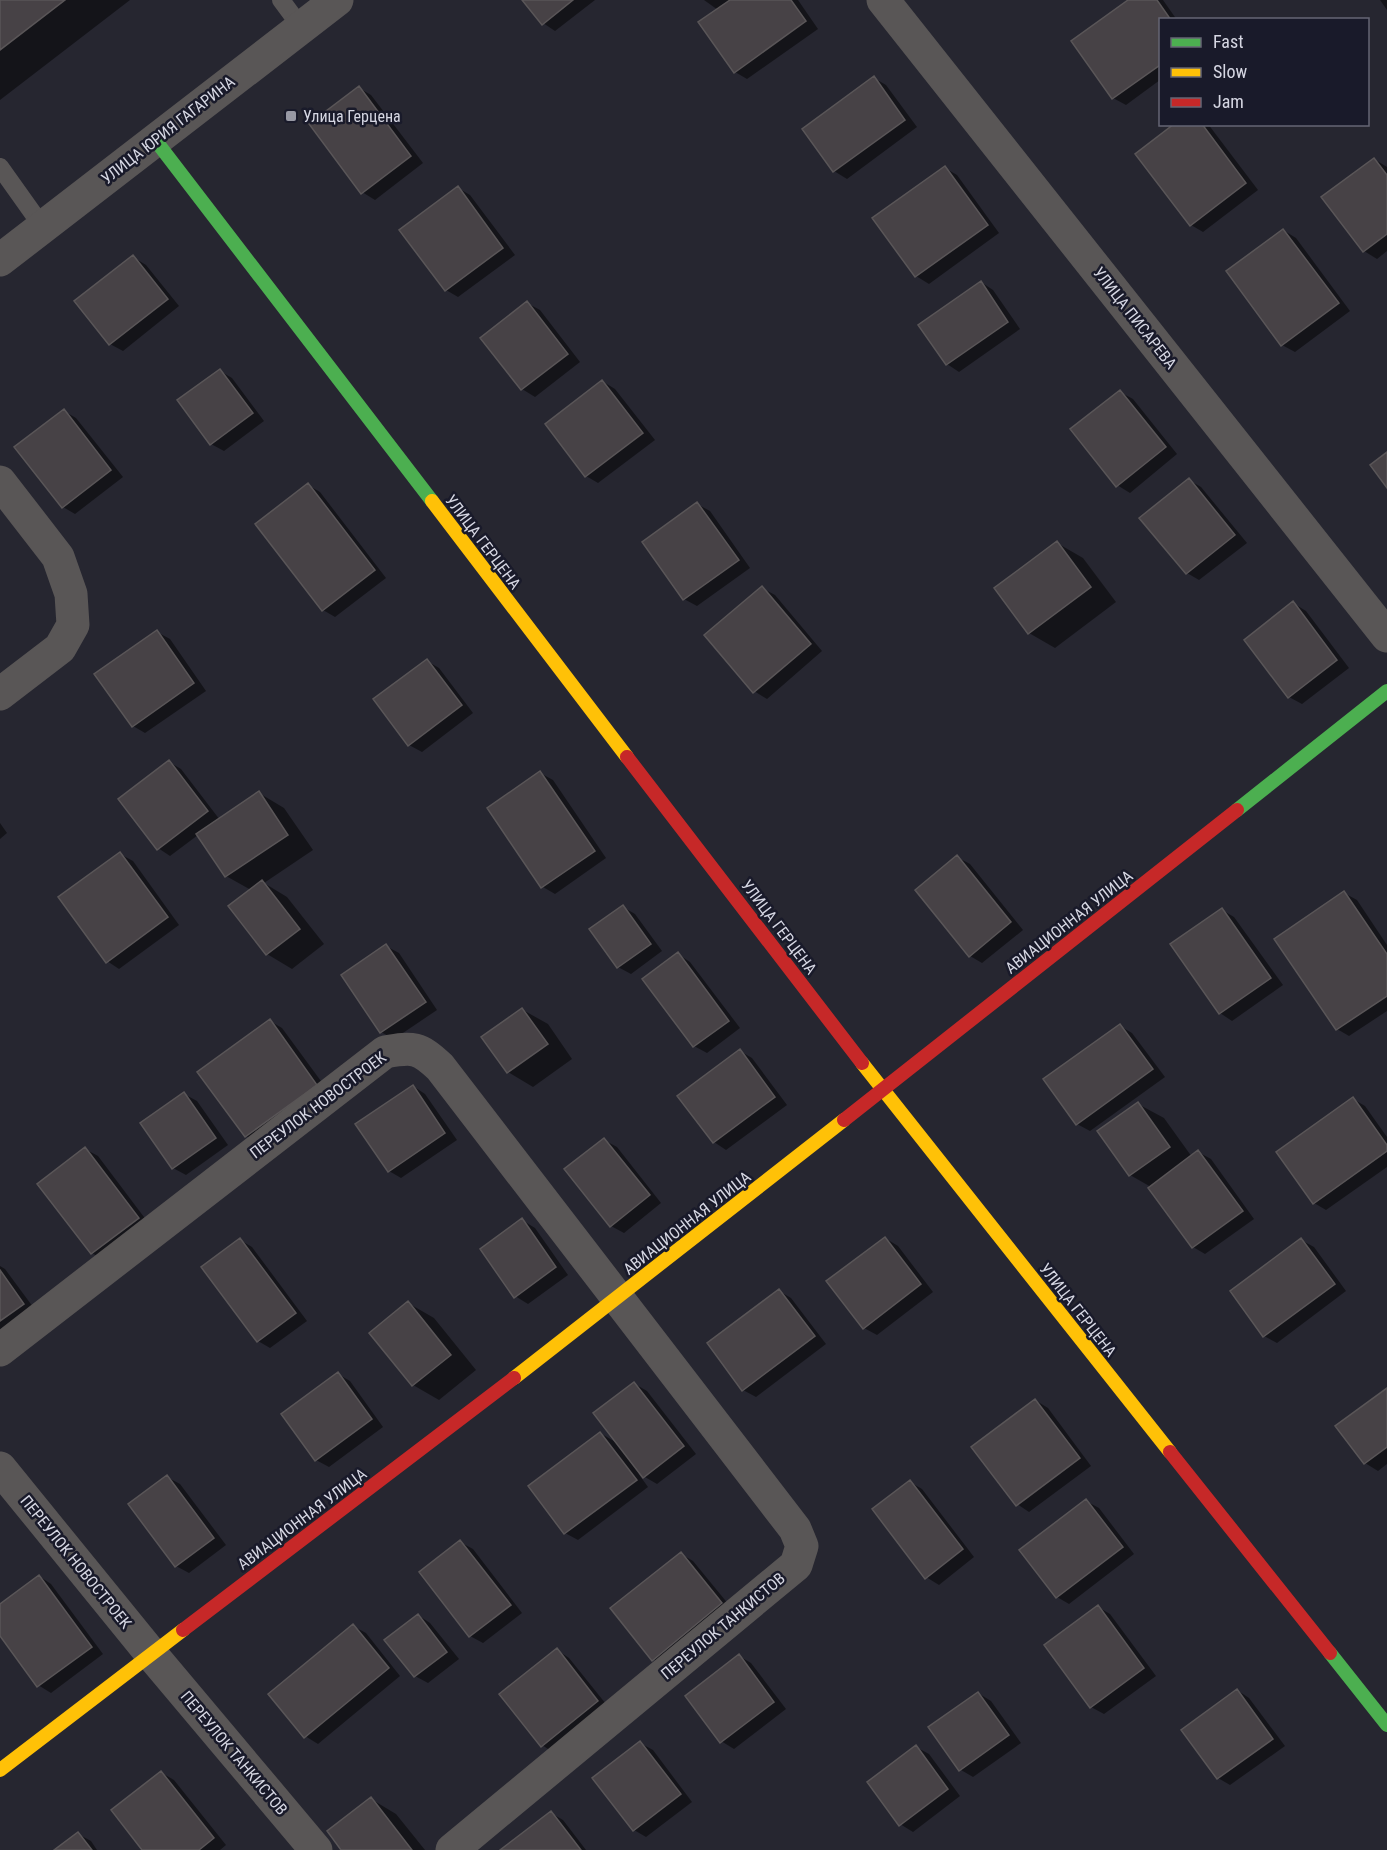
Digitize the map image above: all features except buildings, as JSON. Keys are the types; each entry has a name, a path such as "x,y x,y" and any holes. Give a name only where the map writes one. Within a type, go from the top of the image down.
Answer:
{"street":[{"name":"УЛИЦА ЮРИЯ ГАГАРИНА","path":"0,260 337,0"},
{"name":"УЛИЦА ПИСАРЕВА","path":"884,0 1387,636"},
{"name":"УЛИЦА ГЕРЦЕНА","path":"156,141 882,1089 1387,1725"},
{"path":"0,482 58,557 71,594 73,625 60,648 0,694"},
{"name":"АВИАЦИОННАЯ УЛИЦА","path":"0,1770 617,1299 1387,692"},
{"name":"ПЕРЕУЛОК НОВОСТРОЕК","path":"0,1350 385,1052 405,1048 424,1052 440,1067 617,1299"},
{"name":"ПЕРЕУЛОК ТАНКИСТОВ","path":"452,1850 796,1565 802,1546 795,1529 617,1299"},
{"name":"ПЕРЕУЛОК НОВОСТРОЕК","path":"0,1468 152,1655"},
{"name":"ПЕРЕУЛОК ТАНКИСТОВ","path":"152,1655 316,1850"}],"lane":[{"path":"281,0 301,27"},
{"path":"0,167 42,226"}],"traffic: fast":[{"path":"156,141 432,501"},
{"path":"1237,810 1387,691"},
{"path":"1330,1653 1387,1725"}],"traffic: slow":[{"path":"432,501 627,757"},
{"path":"862,1063 1170,1452"},
{"path":"514,1378 844,1120"},
{"path":"0,1770 183,1630"}],"traffic: jam":[{"path":"627,757 862,1063"},
{"path":"844,1120 1237,810"},
{"path":"183,1630 514,1378"},
{"path":"1170,1452 1330,1653"}],"place":[{"name":"Улица Герцена","path":"291,116"}]}
